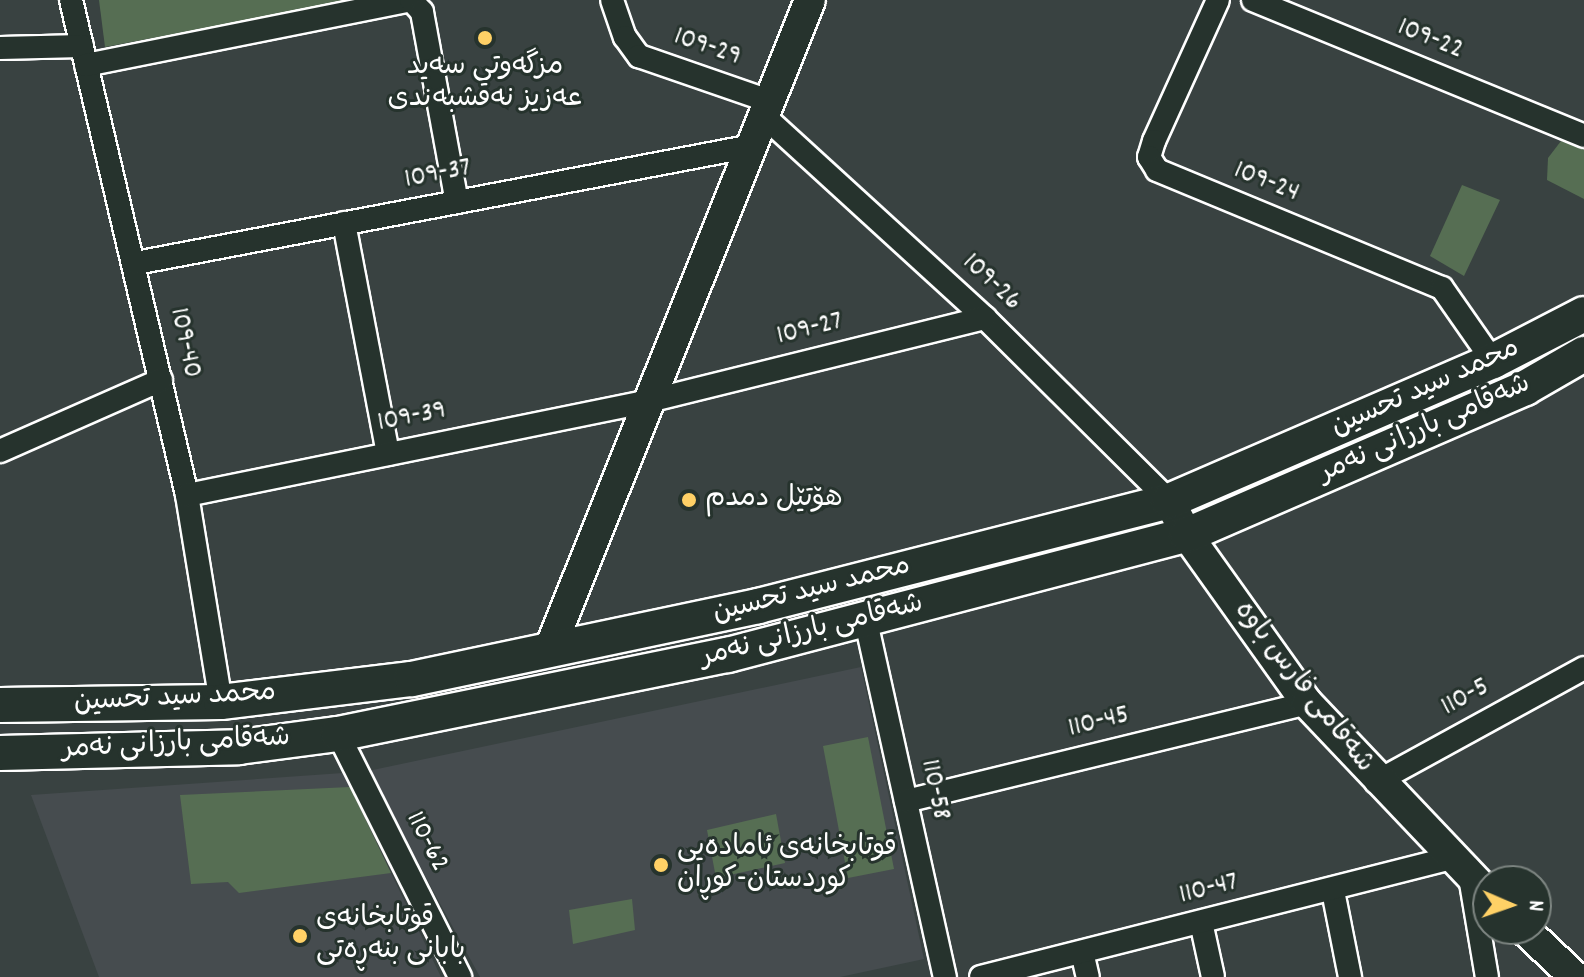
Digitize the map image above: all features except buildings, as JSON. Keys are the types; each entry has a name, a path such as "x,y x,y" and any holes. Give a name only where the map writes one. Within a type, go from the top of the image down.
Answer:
{"main road":[{"name":"محمد سید تحسین","path":"0,705 221,702 412,679 758,606 1169,501 1493,361 1584,314"},
{"name":"شەقامی بارزانی نەمر","path":"0,753 239,747 338,734 728,655 1187,535 1525,388 1584,354"}],"street":[{"name":"109-40","path":"71,0 136,263 187,495 221,702"},
{"path":"0,48 84,55 411,0 422,12 457,202"},
{"name":"109-29","path":"612,0 625,37 639,56 766,109"},
{"path":"549,651 810,0"},
{"name":"109-24","path":"1218,0 1154,141 1149,157 1157,170 1442,288 1493,361"},
{"name":"109-22","path":"1253,0 1584,136"},
{"name":"109-26","path":"766,109 985,318 1169,501"},
{"name":"109-37","path":"136,263 752,146"},
{"path":"344,223 388,454"},
{"name":"109-27","path":"649,401 985,318"},
{"path":"0,451 161,380"},
{"name":"109-39","path":"187,495 649,401"},
{"name":"شەقامی فارس باوە","path":"1169,501 1187,535 1307,703 1376,782 1469,877"},
{"name":"110-58","path":"865,617 945,977"},
{"name":"110-5","path":"1376,782 1584,668"},
{"name":"110-45","path":"906,801 1307,703"},
{"name":"110-62","path":"338,734 460,977"},
{"path":"1469,877 1487,977"},
{"name":"110-47","path":"981,977 1333,891 1469,877"},
{"path":"1333,891 1350,977"},
{"path":"1201,922 1213,977"},
{"path":"1544,945 1575,969"},
{"path":"1082,952 1088,977"}],"shaded area":[{"name":"قوتابخانەی ئامادەیی کوردستان-کوڕان","path":"861,667 924,959 840,977 480,977 368,771"},
{"path":"343,773 441,977 99,977 31,795"}],"green space":[{"path":"99,0 354,0 105,47"},
{"path":"1561,141 1584,149 1584,199 1547,180 1548,158"},
{"path":"1462,185 1500,200 1464,276 1430,256"},
{"path":"868,737 894,869 848,878 823,746"},
{"path":"350,787 391,873 239,893 228,882 191,884 180,795"},
{"path":"776,814 785,863 716,878 707,830"},
{"path":"632,899 635,930 573,944 569,910"}],"place":[{"name":"مزگەوتی سەید عەزیز نەقشبەندی","path":"485,38"},
{"name":"هۆتێل دمدم","path":"689,500"},
{"name":"قوتابخانەی ئامادەیی کوردستان-کوڕان","path":"661,865"},
{"name":"قوتابخانەی بابانی بنەڕەتی","path":"300,936"}]}
